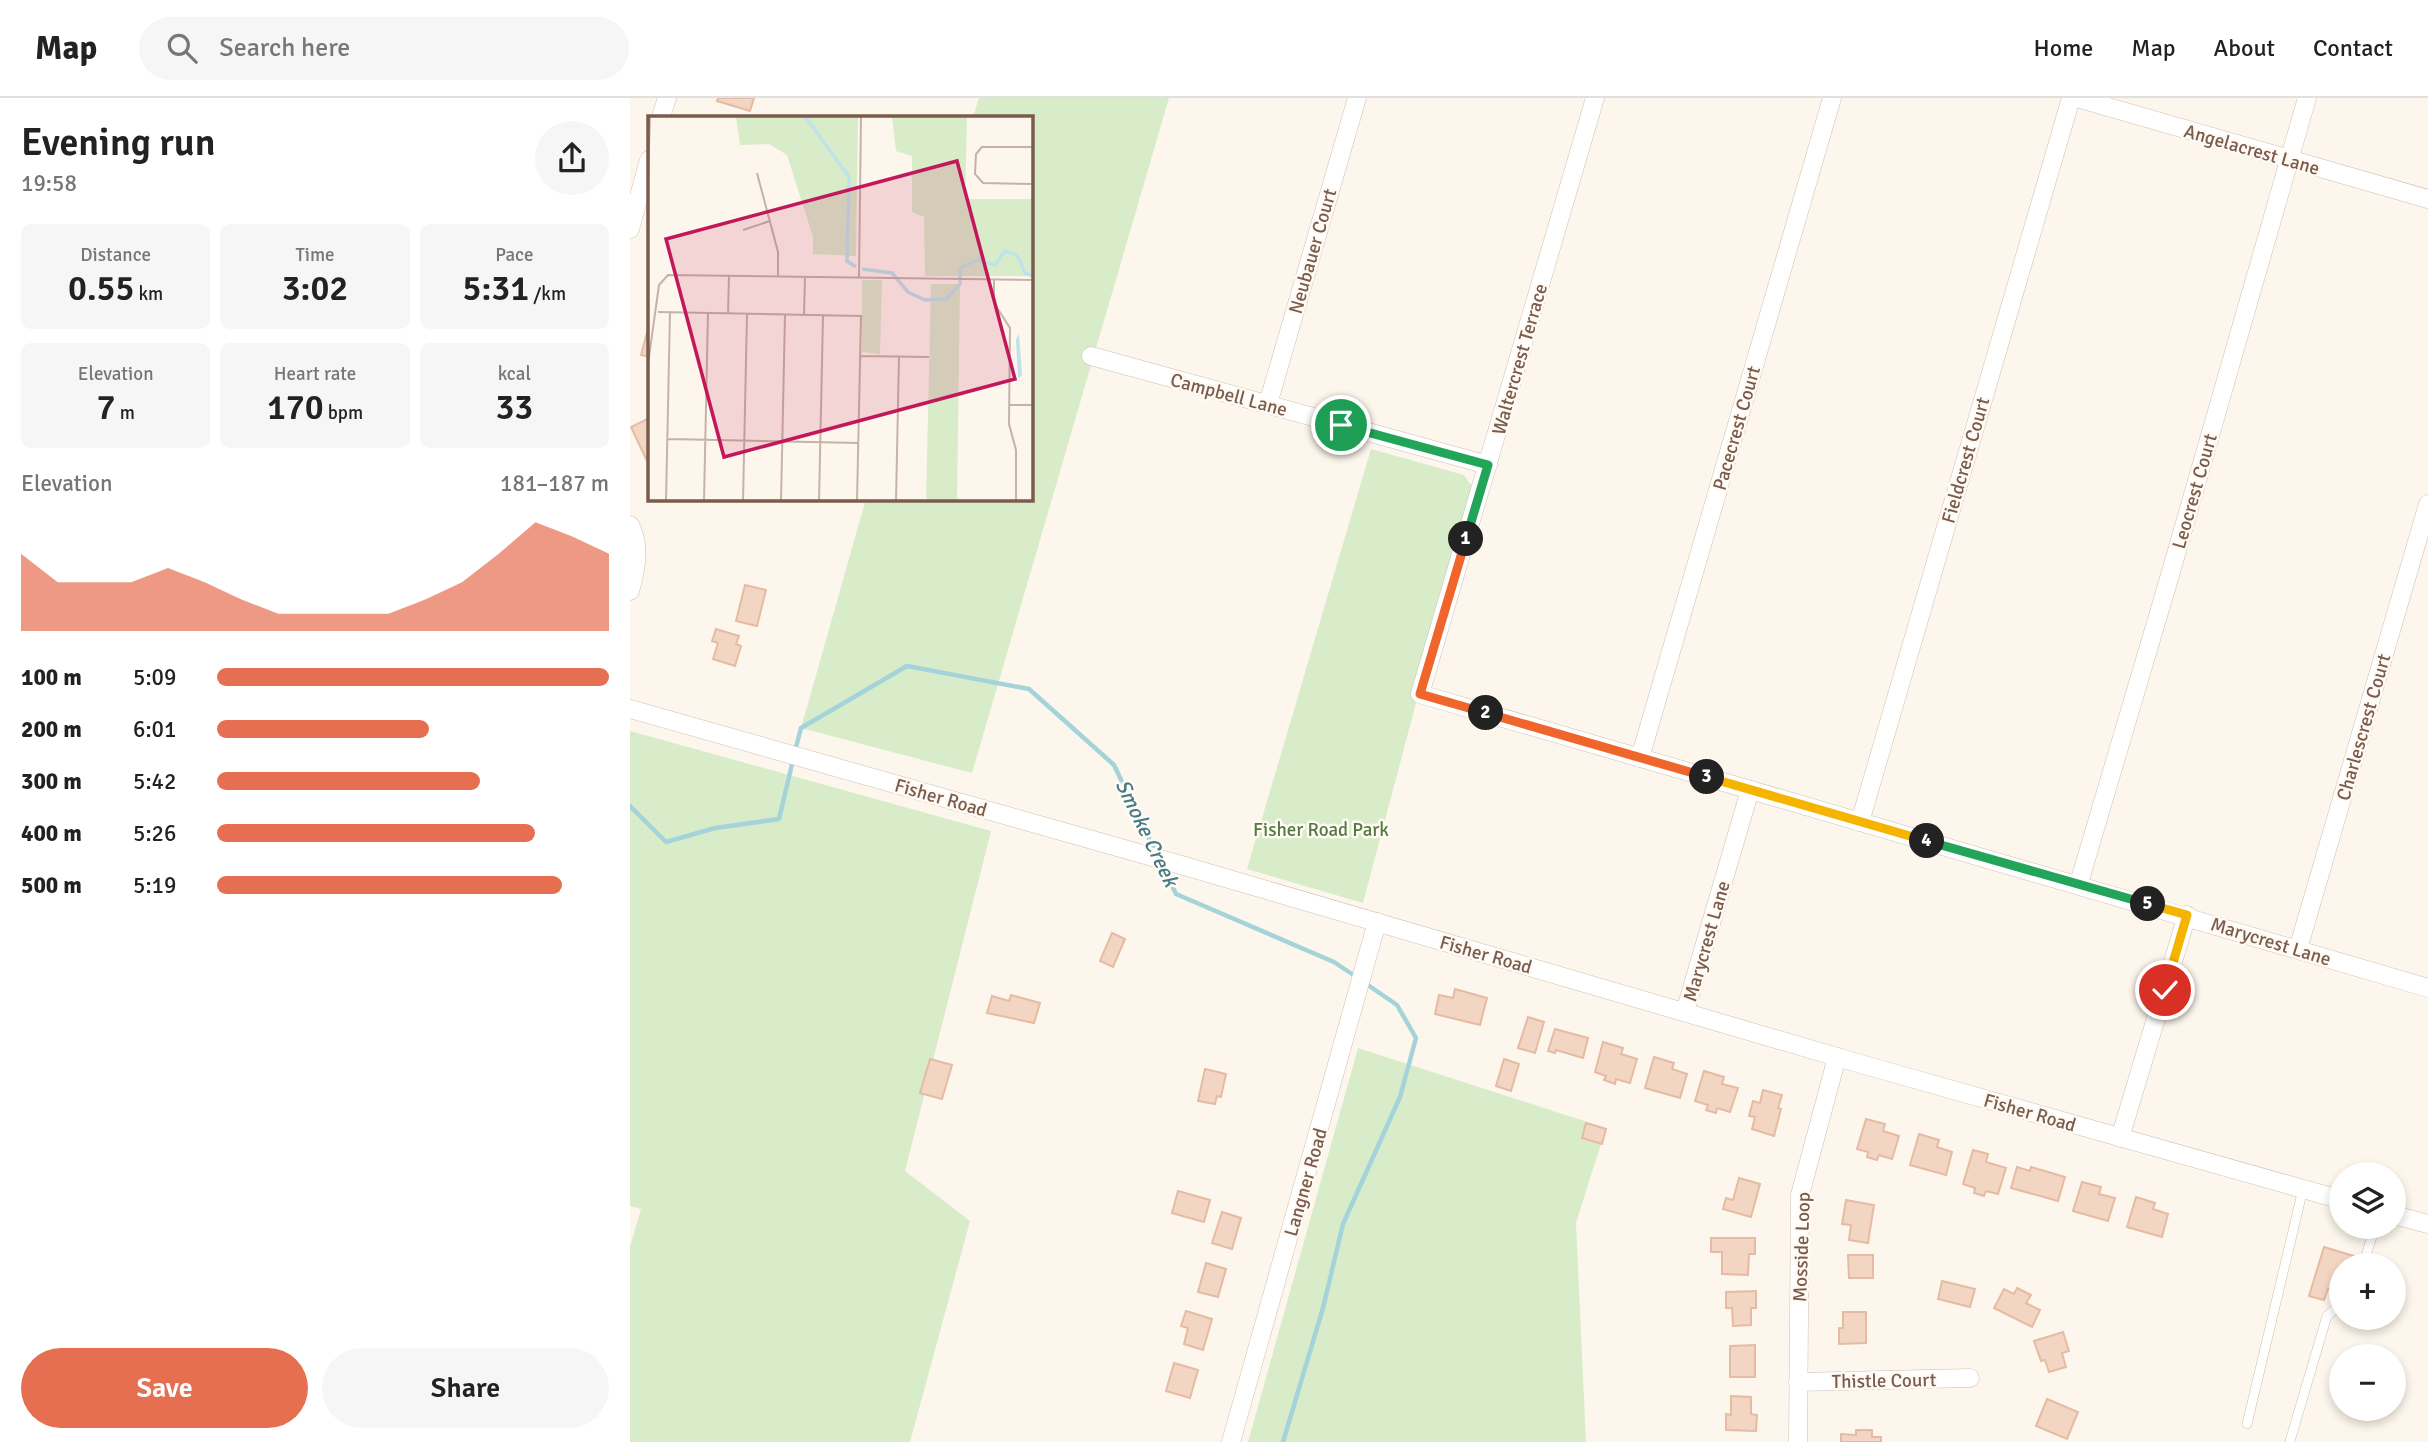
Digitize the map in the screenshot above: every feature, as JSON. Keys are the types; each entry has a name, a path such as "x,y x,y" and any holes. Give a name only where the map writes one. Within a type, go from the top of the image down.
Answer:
{"street":[{"path":"661,116 667,98"},
{"name":"Neubauer Court","path":"1268,404 1357,98"},
{"name":"Waltercrest Terrace","path":"1467,708 1420,694 1595,98"},
{"name":"Pacecrest Court","path":"1640,758 1832,98"},
{"name":"Fieldcrest Court","path":"1860,822 2071,98"},
{"name":"Angelacrest Lane","path":"2077,98 2428,199"},
{"name":"Leocrest Court","path":"2079,883 2307,98"},
{"path":"630,229 648,164"},
{"name":"Campbell Lane","path":"1091,356 1488,465"},
{"name":"Charlescrest Court","path":"2298,949 2428,504"},
{"path":"630,526 634,533 637,567 630,591"},
{"name":"Marycrest Lane","path":"1467,708 2079,883 2428,988"},
{"name":"Fisher Road","path":"630,709 2329,1196"},
{"name":"Marycrest Lane","path":"1685,1012 1749,790"},
{"path":"2120,1138 2187,915"},
{"name":"Langner Road","path":"1231,1442 1377,922"},
{"name":"Mosside Loop","path":"1798,1442 1800,1195 1837,1057"},
{"path":"2406,1218 2428,1224"},
{"name":"Thistle Court","path":"1798,1382 1970,1378"}],"lane":[{"path":"2247,1424 2303,1189"},
{"path":"2290,1441 2329,1316"}],"green space":[{"path":"979,98 1169,98 972,773 801,728 866,500 1032,500 1032,116 973,116"},
{"name":"Fisher Road Park","path":"1371,449 1464,475 1473,488 1363,903 1247,869"},
{"path":"630,731 991,831 905,1171 970,1221 910,1442 630,1442 630,1247 641,1209 630,1206"},
{"path":"1358,1048 1606,1128 1576,1223 1586,1442 1248,1442"}],"building":[{"path":"718,98 754,98 750,111 717,101"},
{"path":"648,329 648,357 641,355"},
{"path":"648,418 648,463 631,427"},
{"path":"745,585 766,590 757,626 736,621"},
{"path":"716,629 739,636 736,644 741,646 735,666 713,659 718,643 712,641"},
{"path":"1112,933 1125,939 1113,967 1100,961"},
{"path":"1455,989 1487,998 1480,1025 1435,1014 1439,995 1453,998"},
{"path":"1011,995 1040,1003 1034,1023 987,1013 992,996 1009,1001"},
{"path":"1528,1017 1544,1022 1535,1053 1518,1048"},
{"path":"1555,1029 1588,1038 1583,1058 1556,1050 1555,1053 1548,1051"},
{"path":"1603,1042 1623,1048 1621,1054 1637,1059 1630,1083 1616,1079 1615,1084 1604,1080 1606,1076 1595,1072"},
{"path":"1654,1057 1674,1063 1672,1069 1687,1074 1680,1098 1645,1088"},
{"path":"930,1059 952,1065 942,1099 920,1093"},
{"path":"1504,1059 1519,1064 1511,1091 1496,1086"},
{"path":"1205,1069 1226,1074 1221,1097 1217,1096 1215,1104 1198,1101"},
{"path":"1704,1071 1724,1077 1722,1084 1738,1088 1730,1112 1717,1108 1716,1113 1706,1110 1708,1105 1695,1101"},
{"path":"1763,1090 1782,1095 1774,1136 1752,1129 1755,1117 1749,1116 1753,1101 1760,1103"},
{"path":"1866,1119 1885,1124 1883,1131 1899,1136 1892,1159 1879,1155 1877,1160 1867,1157 1868,1152 1857,1149"},
{"path":"1586,1123 1606,1129 1602,1144 1582,1138"},
{"path":"1919,1134 1939,1140 1937,1147 1952,1152 1946,1175 1910,1165"},
{"path":"1973,1150 1988,1154 1986,1162 2006,1168 1998,1194 1986,1191 1984,1196 1974,1193 1975,1188 1963,1184"},
{"path":"2017,1167 2030,1171 2031,1167 2065,1177 2058,1201 2011,1188"},
{"path":"1739,1178 1760,1184 1751,1217 1723,1209 1726,1198 1733,1200"},
{"path":"2082,1182 2101,1187 2099,1194 2115,1198 2108,1221 2073,1211"},
{"path":"1178,1191 1210,1200 1204,1222 1172,1213"},
{"path":"2136,1197 2155,1203 2153,1209 2168,1214 2162,1237 2127,1227"},
{"path":"1846,1200 1874,1205 1868,1243 1849,1240 1851,1225 1842,1224"},
{"path":"1222,1212 1241,1218 1232,1249 1212,1243"},
{"path":"1711,1238 1755,1238 1755,1254 1749,1254 1748,1275 1722,1274 1722,1252 1711,1252"},
{"path":"2324,1247 2344,1253 2329,1253 2329,1289 2324,1300 2309,1296"},
{"path":"1848,1255 1873,1255 1873,1278 1849,1278"},
{"path":"1206,1263 1226,1269 1218,1297 1198,1292"},
{"path":"1942,1281 1975,1289 1970,1307 1938,1299"},
{"path":"2017,1288 2031,1295 2026,1303 2040,1310 2032,1327 1994,1308 2004,1289 2014,1294"},
{"path":"1756,1291 1756,1308 1751,1308 1751,1325 1733,1326 1732,1308 1726,1308 1726,1292"},
{"path":"1186,1311 1212,1319 1203,1350 1184,1344 1188,1328 1181,1326"},
{"path":"1843,1312 1866,1312 1866,1343 1839,1344"},
{"path":"2063,1332 2069,1351 2062,1353 2066,1367 2049,1372 2045,1360 2041,1361 2034,1341"},
{"path":"1755,1345 1755,1377 1730,1377 1730,1346"},
{"path":"1174,1363 1198,1370 1190,1398 1166,1391"},
{"path":"1731,1396 1751,1397 1751,1414 1757,1415 1756,1431 1726,1430 1726,1414 1731,1415"},
{"path":"2047,1399 2078,1412 2067,1439 2036,1426"},
{"path":"1856,1430 1872,1430 1872,1437 1881,1437 1881,1442 1841,1442 1841,1434 1856,1435"}],"waterway":[{"name":"Smoke Creek","path":"795,751 801,728 907,666 1029,689 1114,765 1155,851"},
{"name":"Smoke Creek","path":"630,806 666,842 715,828 779,819 793,760"},
{"name":"Smoke Creek","path":"1162,865 1176,894 1334,962 1358,978"},
{"name":"Smoke Creek","path":"1283,1442 1323,1308 1343,1224 1400,1097 1416,1038 1397,1005 1365,983"}],"route":[{"path":"1341,425 1488,465 1420,694 2187,915 2165,990"}]}
